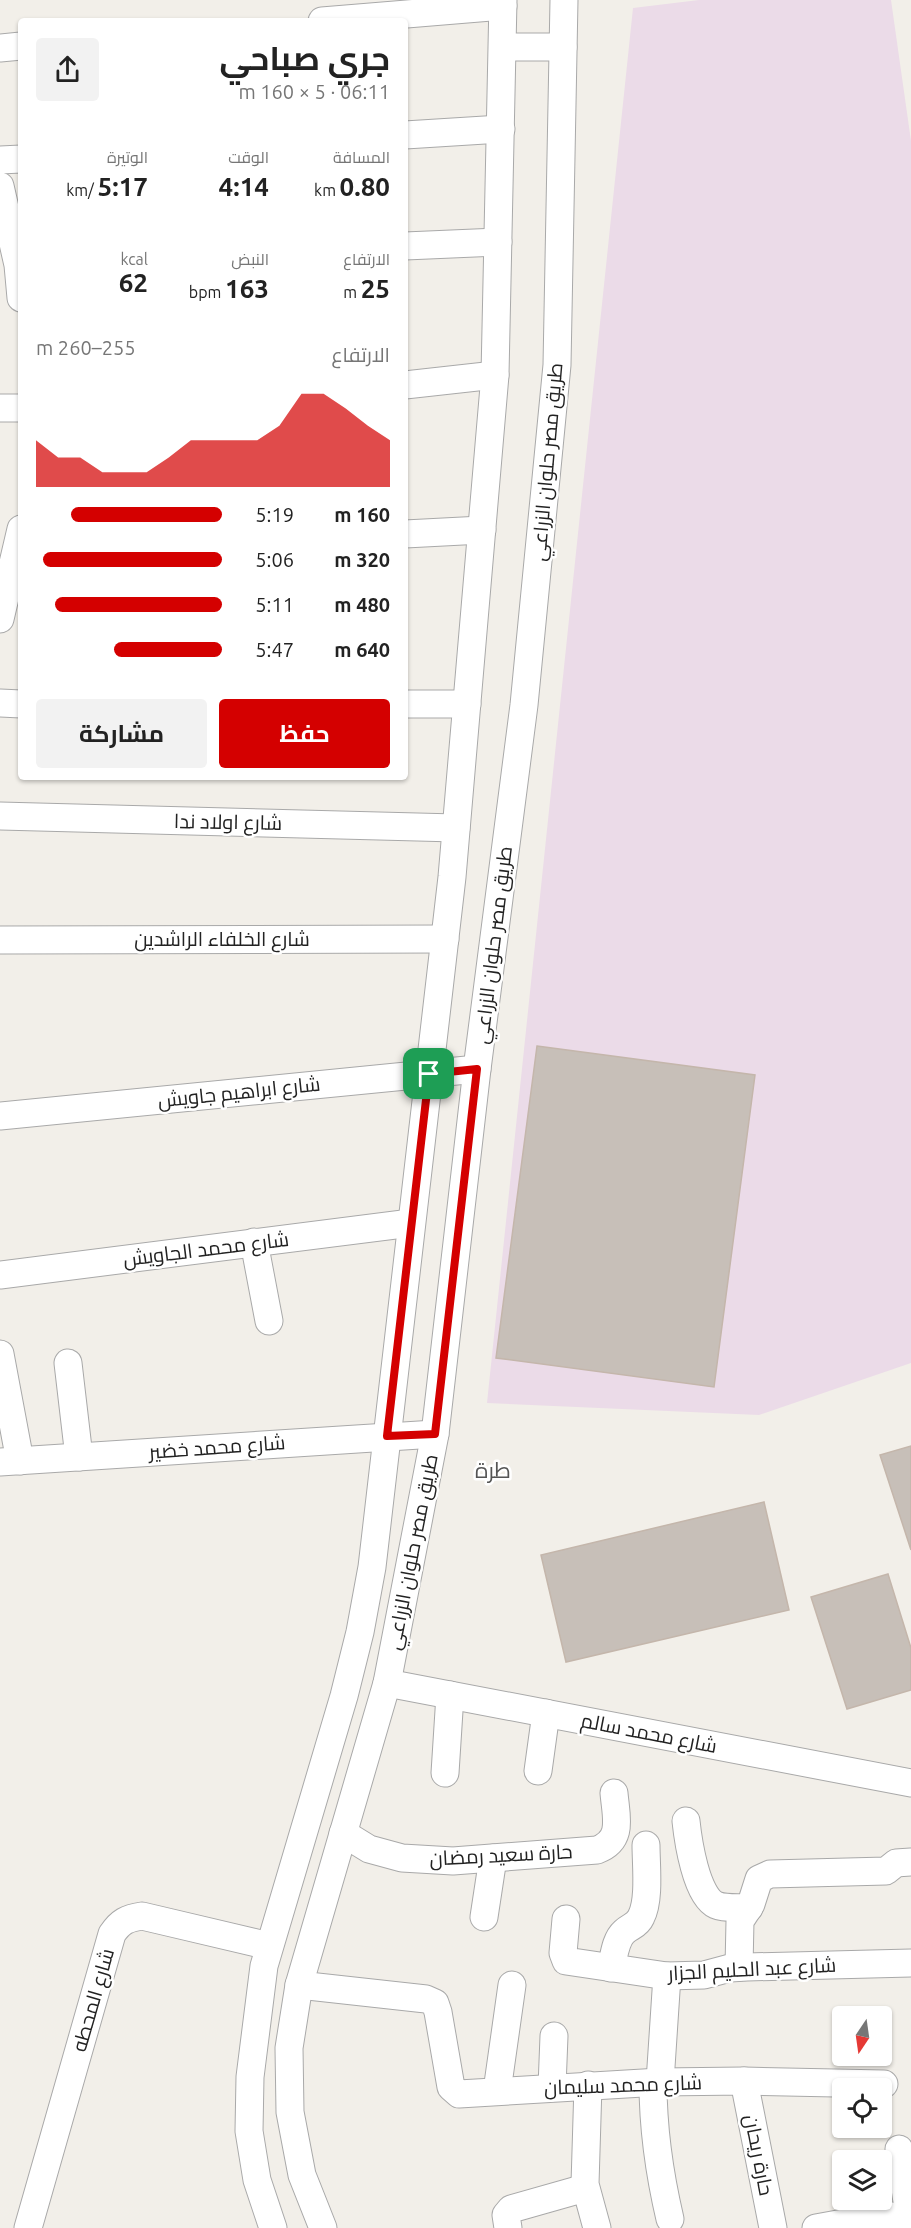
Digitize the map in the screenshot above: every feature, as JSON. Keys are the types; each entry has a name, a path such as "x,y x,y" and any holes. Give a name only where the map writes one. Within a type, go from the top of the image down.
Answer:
{"street":[{"name":"طريق مصر حلوان الزراعي","path":"323,2228 302,2175 290,2112 289,2048 299,1985 387,1683 435,1434 477,1069 524,705 557,365 564,0"},
{"name":"طريق مصر حلوان الزراعي","path":"273,2228 257,2180 249,2131 250,2077 264,1966 344,1696 360,1632 375,1546 445,939 495,375 503,3"},
{"path":"352,18 503,3"},
{"path":"0,48 18,46"},
{"path":"503,47 563,47"},
{"path":"408,135 501,129"},
{"path":"0,160 18,159"},
{"path":"0,186 18,286"},
{"path":"408,246 498,242"},
{"path":"408,385 495,375"},
{"path":"0,408 18,408"},
{"path":"408,534 482,530"},
{"path":"0,619 15,546"},
{"path":"0,704 18,704"},
{"path":"408,704 467,704"},
{"name":"شارع اولاد ندا","path":"0,816 456,828"},
{"name":"شارع الخلفاء الراشدين","path":"0,940 445,939"},
{"name":"شارع ابراهيم جاويش","path":"0,1116 477,1069"},
{"name":"شارع محمد الجاويش","path":"0,1275 411,1223"},
{"path":"254,1242 269,1321"},
{"path":"0,1354 10,1461"},
{"path":"68,1363 79,1457"},
{"name":"شارع محمد خضير","path":"10,1461 435,1434"},
{"name":"شارع محمد سالم","path":"387,1683 911,1783"},
{"path":"445,1773 450,1695"},
{"path":"538,1771 546,1713"},
{"name":"حارة سعيد رمضان","path":"343,1833 369,1849 402,1857 453,1861 597,1850 607,1846 614,1839 616,1831 614,1793"},
{"path":"686,1821 692,1860 707,1897 719,1906 749,1908"},
{"path":"611,1968 619,1938 624,1931 635,1926 642,1916 645,1904 646,1845"},
{"path":"484,1917 493,1858"},
{"path":"739,1967 739,1927 742,1916 749,1908 759,1879 766,1875 886,1870 896,1863 911,1862"},
{"name":"شارع المحطه","path":"28,2228 112,1934 119,1924 130,1918 142,1916 269,1946"},
{"name":"شارع عبد الحليم الجزار","path":"566,1919 563,1953 566,1961 667,1976 704,1975 739,1967 911,1963"},
{"path":"667,1976 656,2082 655,2140 659,2174 670,2219"},
{"name":"شارع محمد سليمان","path":"299,1985 435,2003 453,2090 464,2095 552,2087 656,2082 832,2083"},
{"path":"497,2091 512,1985"},
{"path":"552,2087 554,2036"},
{"name":"حارة ريحان","path":"744,2081 773,2228"},
{"path":"588,2085 585,2188 597,2228"},
{"path":"816,2228 887,2215 910,2221 898,2149"},
{"path":"508,2228 507,2215 511,2209 585,2188"}],"shaded area":[{"path":"699,0 891,0 911,141 911,1363 759,1415 487,1403 633,8"}],"building":[{"path":"537,1046 755,1075 714,1387 496,1358"},
{"path":"911,1446 911,1550 880,1455"},
{"path":"764,1502 789,1610 566,1662 541,1555"},
{"path":"888,1574 911,1648 911,1690 847,1709 811,1597"}],"district":[{"name":"طرة","path":"493,1470"}],"route":[{"path":"477,1069 435,1434 387,1436 403,1294 429,1074 477,1069"}]}
